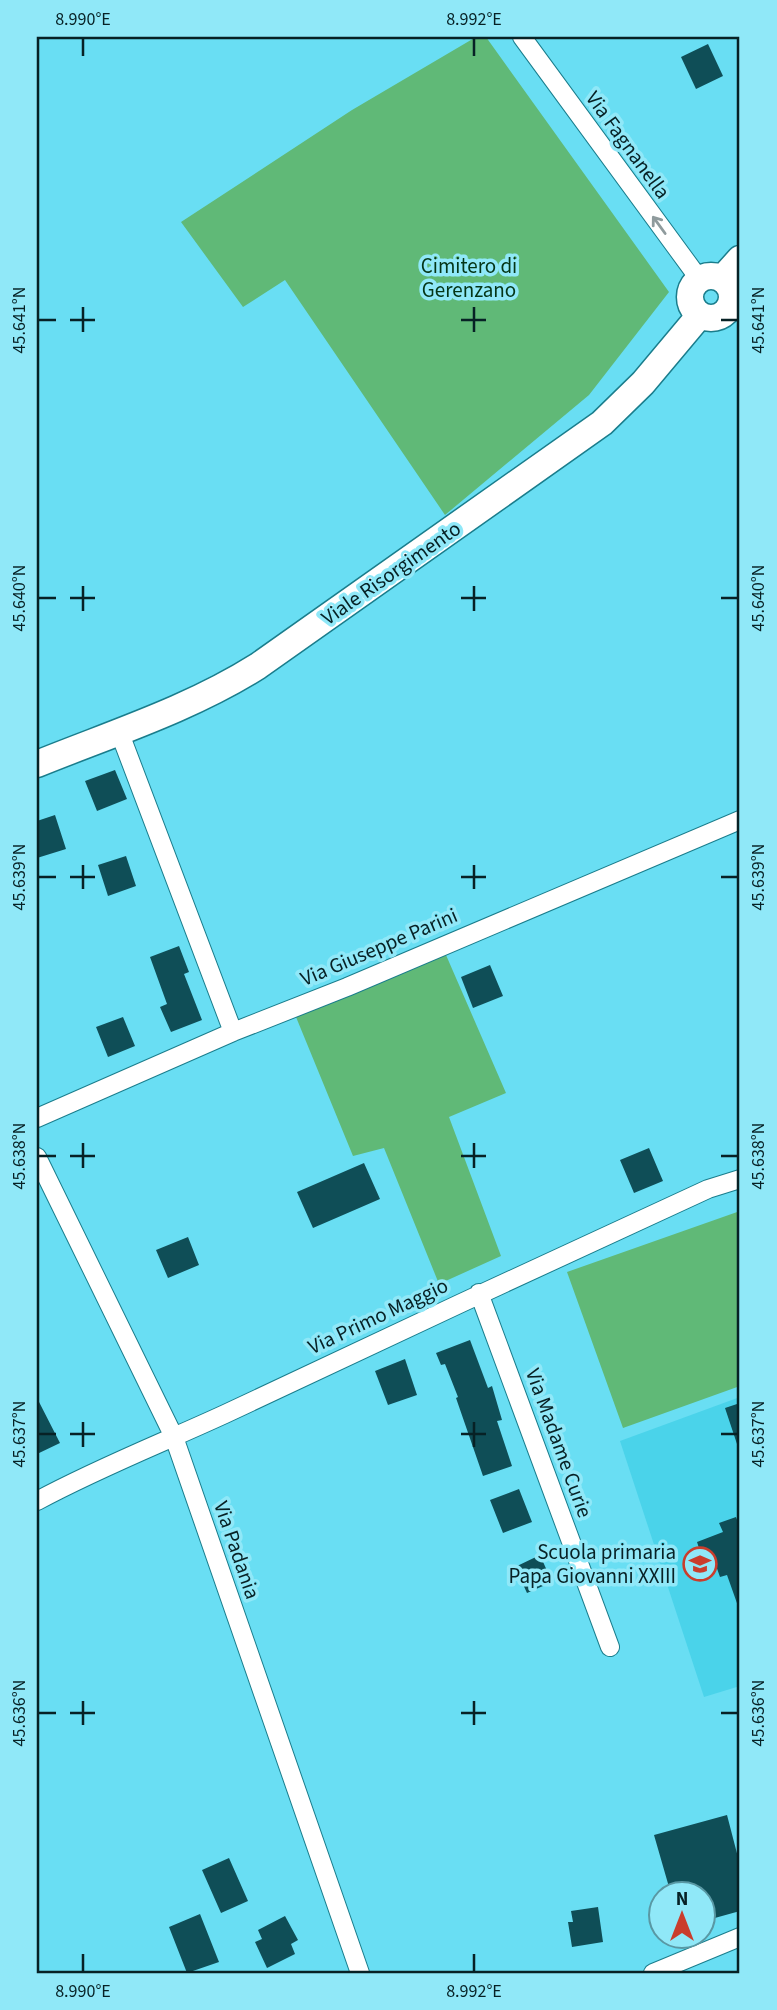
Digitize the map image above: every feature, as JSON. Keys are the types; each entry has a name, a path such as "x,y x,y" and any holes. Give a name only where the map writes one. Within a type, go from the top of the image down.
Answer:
{"street":[{"name":"Via Fagnanella","path":"522,37 711,279"},
{"path":"711,279 731,290 734,308 712,318 700,315 691,300 692,289 740,259"},
{"name":"Viale Risorgimento","path":"37,764 227,685 578,441 623,404 700,315"},
{"path":"119,731 233,1032"},
{"name":"Via Giuseppe Parini","path":"37,1118 233,1032 347,987 740,820"},
{"name":"Via Padania","path":"37,1157 174,1437 360,1973"},
{"name":"Via Primo Maggio","path":"37,1501 107,1465 174,1437 479,1293 708,1189 740,1179"},
{"name":"Via Madame Curie","path":"479,1293 610,1647"},
{"path":"653,1973 740,1937"}],"shaded area":[{"name":"Scuola primaria Papa Giovanni XXIII","path":"740,1397 740,1686 704,1697 620,1441"}],"green space":[{"name":"Cimitero di Gerenzano","path":"476,37 486,37 669,292 589,395 445,515 285,280 243,307 181,222 352,110"},
{"path":"446,955 506,1093 449,1117 501,1256 439,1284 384,1148 353,1156 296,1017"},
{"path":"740,1211 740,1386 623,1428 567,1272"}],"building":[{"path":"708,44 723,76 696,89 681,57"},
{"path":"115,770 127,799 97,811 85,781"},
{"path":"55,815 66,849 37,858 37,821"},
{"path":"126,856 136,886 108,896 98,865"},
{"path":"179,946 189,972 184,974 202,1020 171,1032 160,1007 167,1004 150,957"},
{"path":"490,965 503,996 473,1008 461,977"},
{"path":"123,1017 135,1046 108,1057 96,1027"},
{"path":"649,1148 663,1181 634,1193 620,1160"},
{"path":"364,1163 380,1199 313,1228 297,1192"},
{"path":"188,1237 199,1265 168,1278 156,1250"},
{"path":"470,1340 488,1388 492,1386 502,1420 497,1421 512,1466 483,1476 456,1398 458,1397 445,1364 441,1365 436,1353"},
{"path":"405,1359 417,1395 388,1405 375,1371"},
{"path":"37,1398 60,1443 37,1454"},
{"path":"740,1403 740,1447 738,1447 725,1408"},
{"path":"519,1489 532,1522 503,1533 490,1500"},
{"path":"736,1517 740,1528 740,1606 727,1575 720,1577 713,1557 703,1560 697,1542 723,1532 719,1523"},
{"path":"540,1555 552,1582 527,1593 515,1567"},
{"path":"727,1815 740,1865 740,1911 718,1917 718,1881 667,1881 654,1835"},
{"path":"229,1858 248,1901 221,1913 202,1870"},
{"path":"598,1907 603,1942 572,1947 568,1922 573,1922 571,1911"},
{"path":"200,1914 219,1962 187,1973 169,1927"},
{"path":"285,1916 298,1940 291,1944 295,1954 267,1968 255,1942 262,1939 258,1930"}],"place":[{"name":"Scuola primaria Papa Giovanni XXIII","path":"700,1564"}]}
